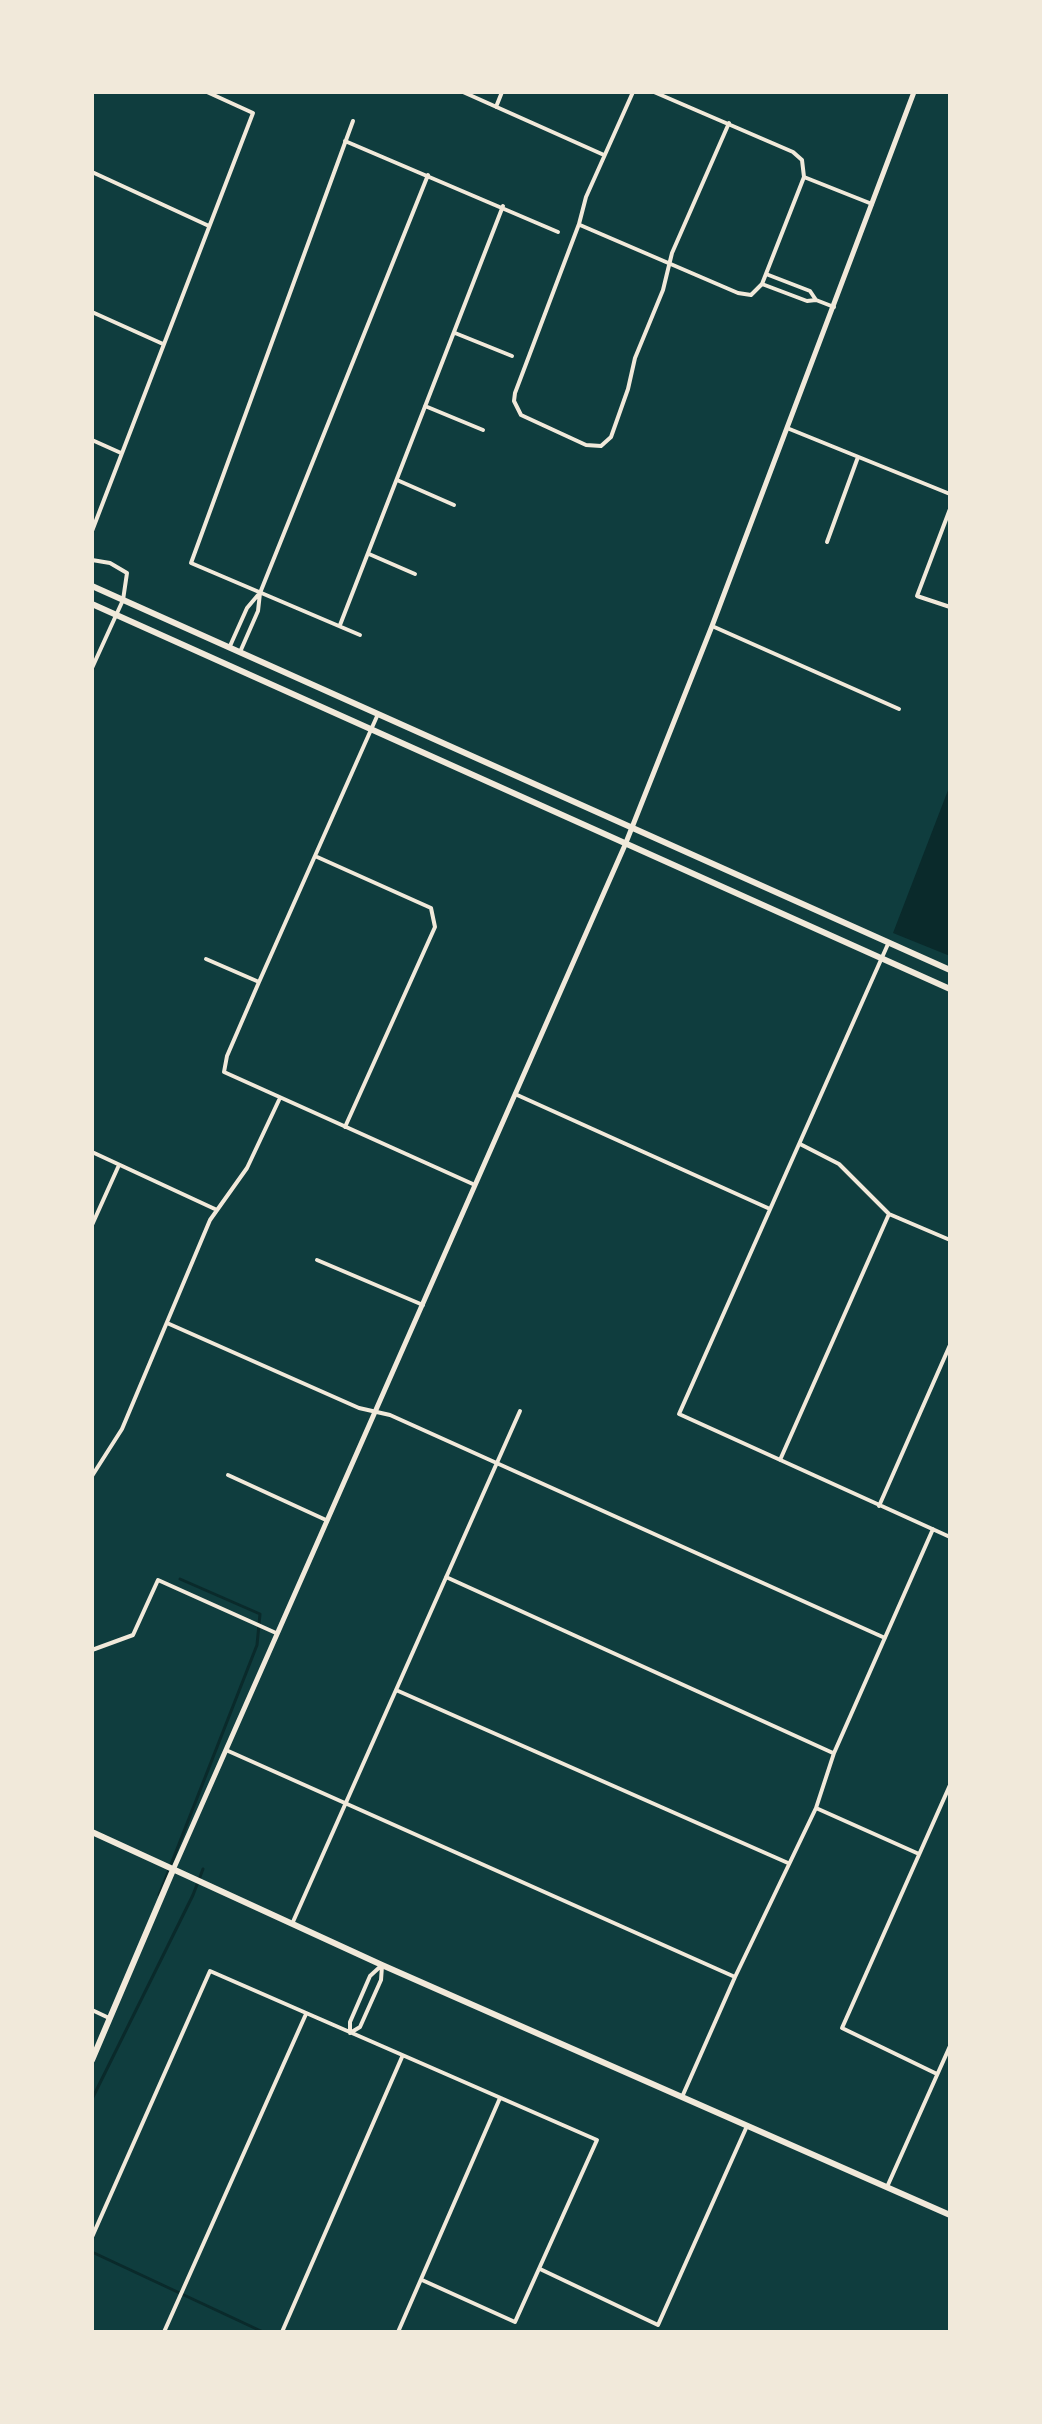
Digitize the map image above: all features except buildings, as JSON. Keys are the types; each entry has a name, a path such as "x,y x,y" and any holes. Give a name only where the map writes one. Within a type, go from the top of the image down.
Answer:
{"main road":[{"path":"92,586 950,970"},
{"path":"92,604 950,989"},
{"path":"92,1832 382,1965 950,2215"},
{"path":"92,2060 173,1870"}],"street":[{"path":"92,531 253,113 207,92"},
{"path":"463,92 604,155"},
{"path":"496,107 502,92"},
{"path":"633,92 586,197 579,224 515,393 516,409 527,419 586,445 601,446 611,437 635,358 663,290 669,263 729,123"},
{"path":"579,224 745,295 757,291 762,284 804,177 805,168 798,155 654,92"},
{"path":"173,1870 625,845 712,626 914,92"},
{"path":"353,121 191,563 360,635"},
{"path":"345,141 558,232"},
{"path":"92,172 209,226"},
{"path":"240,652 258,611 260,593 428,175"},
{"path":"804,177 872,204"},
{"path":"340,625 503,206"},
{"path":"766,274 810,291 816,300"},
{"path":"762,284 807,301 816,300 834,307"},
{"path":"92,312 163,344"},
{"path":"455,333 512,356"},
{"path":"425,406 483,430"},
{"path":"787,428 950,494"},
{"path":"92,440 121,453"},
{"path":"827,542 858,457"},
{"path":"397,480 454,505"},
{"path":"950,509 917,596 950,607"},
{"path":"369,554 415,574"},
{"path":"92,560 110,563 127,573 123,600 92,668"},
{"path":"229,647 247,608 260,593"},
{"path":"712,626 899,709"},
{"path":"378,714 227,1056 224,1072 475,1185"},
{"path":"315,856 431,908 435,927 345,1127"},
{"path":"888,944 679,1414 950,1537"},
{"path":"206,959 259,982"},
{"path":"515,1094 770,1209"},
{"path":"92,1476 122,1429 217,1210 247,1168 280,1099"},
{"path":"800,1144 839,1164 889,1214 950,1240"},
{"path":"92,1152 217,1210"},
{"path":"92,1225 119,1164"},
{"path":"780,1460 889,1214"},
{"path":"317,1260 423,1305"},
{"path":"167,1323 359,1408 390,1415 885,1638"},
{"path":"879,1506 950,1345"},
{"path":"292,1924 520,1411"},
{"path":"228,1475 326,1520"},
{"path":"682,2097 816,1808 834,1753 933,1529"},
{"path":"446,1577 834,1753"},
{"path":"92,1650 133,1635 158,1580 276,1633"},
{"path":"396,1690 788,1863"},
{"path":"226,1750 735,1977"},
{"path":"937,2074 842,2028 950,1785"},
{"path":"816,1808 919,1854"},
{"path":"350,2033 360,2027 381,1980 382,1965"},
{"path":"350,2033 350,2022 370,1976 382,1965"},
{"path":"92,2237 210,1971 597,2140 515,2322 422,2280"},
{"path":"92,2010 111,2019"},
{"path":"164,2332 306,2014"},
{"path":"887,2187 950,2046"},
{"path":"282,2332 402,2057"},
{"path":"398,2332 500,2098"},
{"path":"540,2269 658,2325 747,2126"}],"water":[{"path":"950,785 950,956 893,933"}],"waterway":[{"path":"159,1895 257,1645 260,1614 180,1579"},
{"path":"92,2099 203,1869"},
{"path":"92,2252 263,2332"}]}
